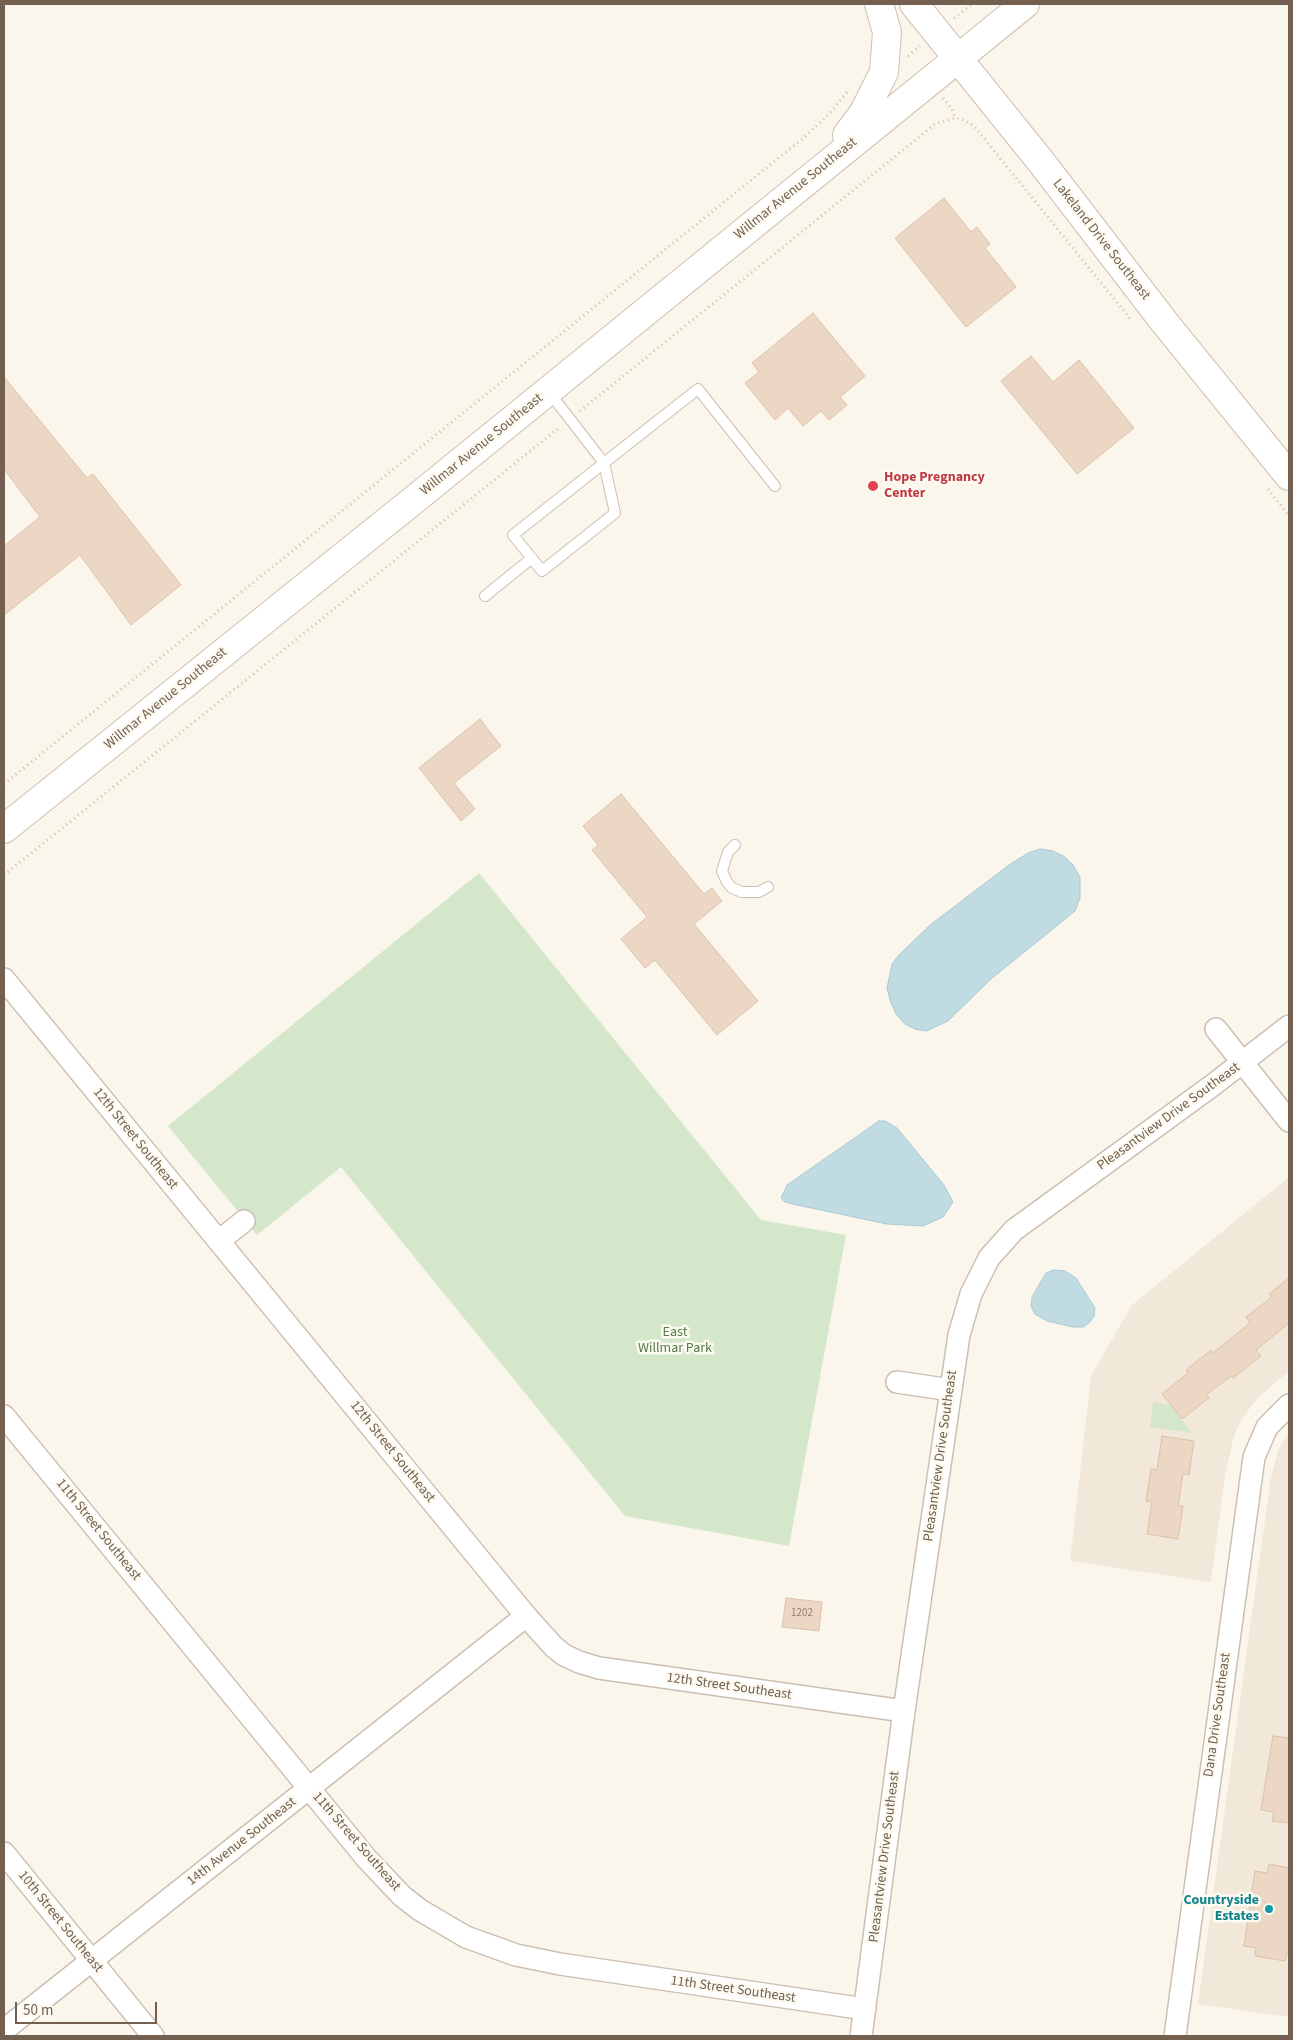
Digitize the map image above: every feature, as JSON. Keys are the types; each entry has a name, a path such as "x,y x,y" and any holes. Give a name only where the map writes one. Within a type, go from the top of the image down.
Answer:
{"main road":[{"path":"806,181 864,112 884,72 897,54 887,32 879,4"},
{"name":"Lakeland Drive Southeast","path":"914,4 1165,323 1277,481"},
{"name":"Willmar Avenue Southeast","path":"4,828 548,391 1025,4"}],"street":[{"name":"12th Street Southeast","path":"4,979 554,1648 564,1655 599,1668 904,1711"},
{"name":"Pleasantview Drive Southeast","path":"861,2036 904,1711 951,1390 964,1313 980,1274 989,1258 1001,1243 1031,1217 1243,1063 1289,1026"},
{"path":"1216,1029 1289,1121"},
{"path":"219,1241 244,1221"},
{"path":"897,1382 951,1390"},
{"name":"Dana Drive Southeast","path":"1175,2036 1254,1457 1267,1427 1289,1404"},
{"name":"11th Street Southeast","path":"4,1416 367,1859 402,1896 420,1910 442,1924 489,1947 516,1955 560,1964 865,2009"},
{"name":"14th Avenue Southeast","path":"4,2030 526,1616"},
{"name":"10th Street Southeast","path":"4,1854 153,2036"}],"lane":[{"path":"548,391 604,463 615,513 542,571 513,536 604,463 698,389 775,486"},
{"path":"485,596 532,558"},
{"path":"735,845 728,852 722,871 727,882 732,888 742,892 759,892 768,887"}],"path":[{"path":"4,784 807,135 832,110 848,90"},
{"path":"4,875 929,128 955,118 970,122 1133,323"},
{"path":"1277,481 1289,516"}],"shaded area":[{"path":"1289,1177 1289,1371 1257,1399 1241,1420 1234,1436 1225,1476 1211,1582 1070,1561 1091,1376 1132,1305"},
{"path":"1289,1432 1289,2017 1198,2004 1270,1483 1278,1450"}],"green space":[{"name":"East Willmar Park","path":"479,873 761,1220 846,1235 789,1546 625,1516 341,1167 257,1235 168,1126"},
{"path":"1153,1402 1170,1405 1192,1433 1150,1427"}],"water":[{"path":"1040,849 1053,851 1065,857 1073,865 1080,877 1080,898 1075,911 991,979 948,1021 926,1031 915,1029 905,1024 896,1014 887,988 892,964 930,925 1009,865 1028,853"},
{"path":"879,1121 885,1121 897,1128 944,1185 953,1202 943,1217 923,1226 887,1224 797,1205 785,1202 781,1198 787,1185"},
{"path":"1054,1270 1065,1271 1076,1278 1095,1308 1094,1316 1083,1327 1073,1327 1047,1321 1035,1314 1031,1306 1032,1297 1046,1273"}],"building":[{"path":"944,198 971,232 977,227 990,244 985,248 1016,287 966,327 895,238"},
{"path":"813,313 865,376 840,397 847,405 829,420 821,411 803,426 788,408 775,420 745,383 759,372 752,363"},
{"path":"1031,356 1053,382 1079,360 1134,428 1077,474 1001,381"},
{"path":"4,377 87,478 93,474 181,585 131,625 80,555 4,615 4,546 40,517 4,469"},
{"path":"480,719 501,746 454,783 475,809 461,821 419,768"},
{"path":"621,794 704,894 712,888 722,901 694,924 758,1001 717,1035 655,960 645,968 621,939 647,917 592,850 598,845 583,826"},
{"path":"1289,1278 1289,1323 1256,1350 1261,1356 1233,1378 1231,1376 1206,1395 1209,1398 1182,1419 1162,1394 1188,1373 1186,1370 1211,1350 1213,1353 1250,1323 1246,1317 1272,1297 1269,1294"},
{"path":"1162,1436 1194,1441 1189,1475 1183,1474 1178,1506 1183,1506 1178,1539 1147,1534 1152,1502 1146,1501 1151,1469 1157,1470"},
{"path":"786,1598 822,1602 819,1631 782,1627"},
{"path":"1273,1736 1289,1738 1289,1823 1272,1821 1274,1812 1261,1810"},
{"name":"Countryside Estates","path":"1269,1864 1289,1868 1289,1953 1287,1952 1285,1961 1255,1956 1256,1948 1244,1946 1255,1871 1267,1873"}],"place":[{"name":"Hope Pregnancy Center","path":"873,486"},
{"name":"Countryside Estates","path":"1269,1909"}]}
